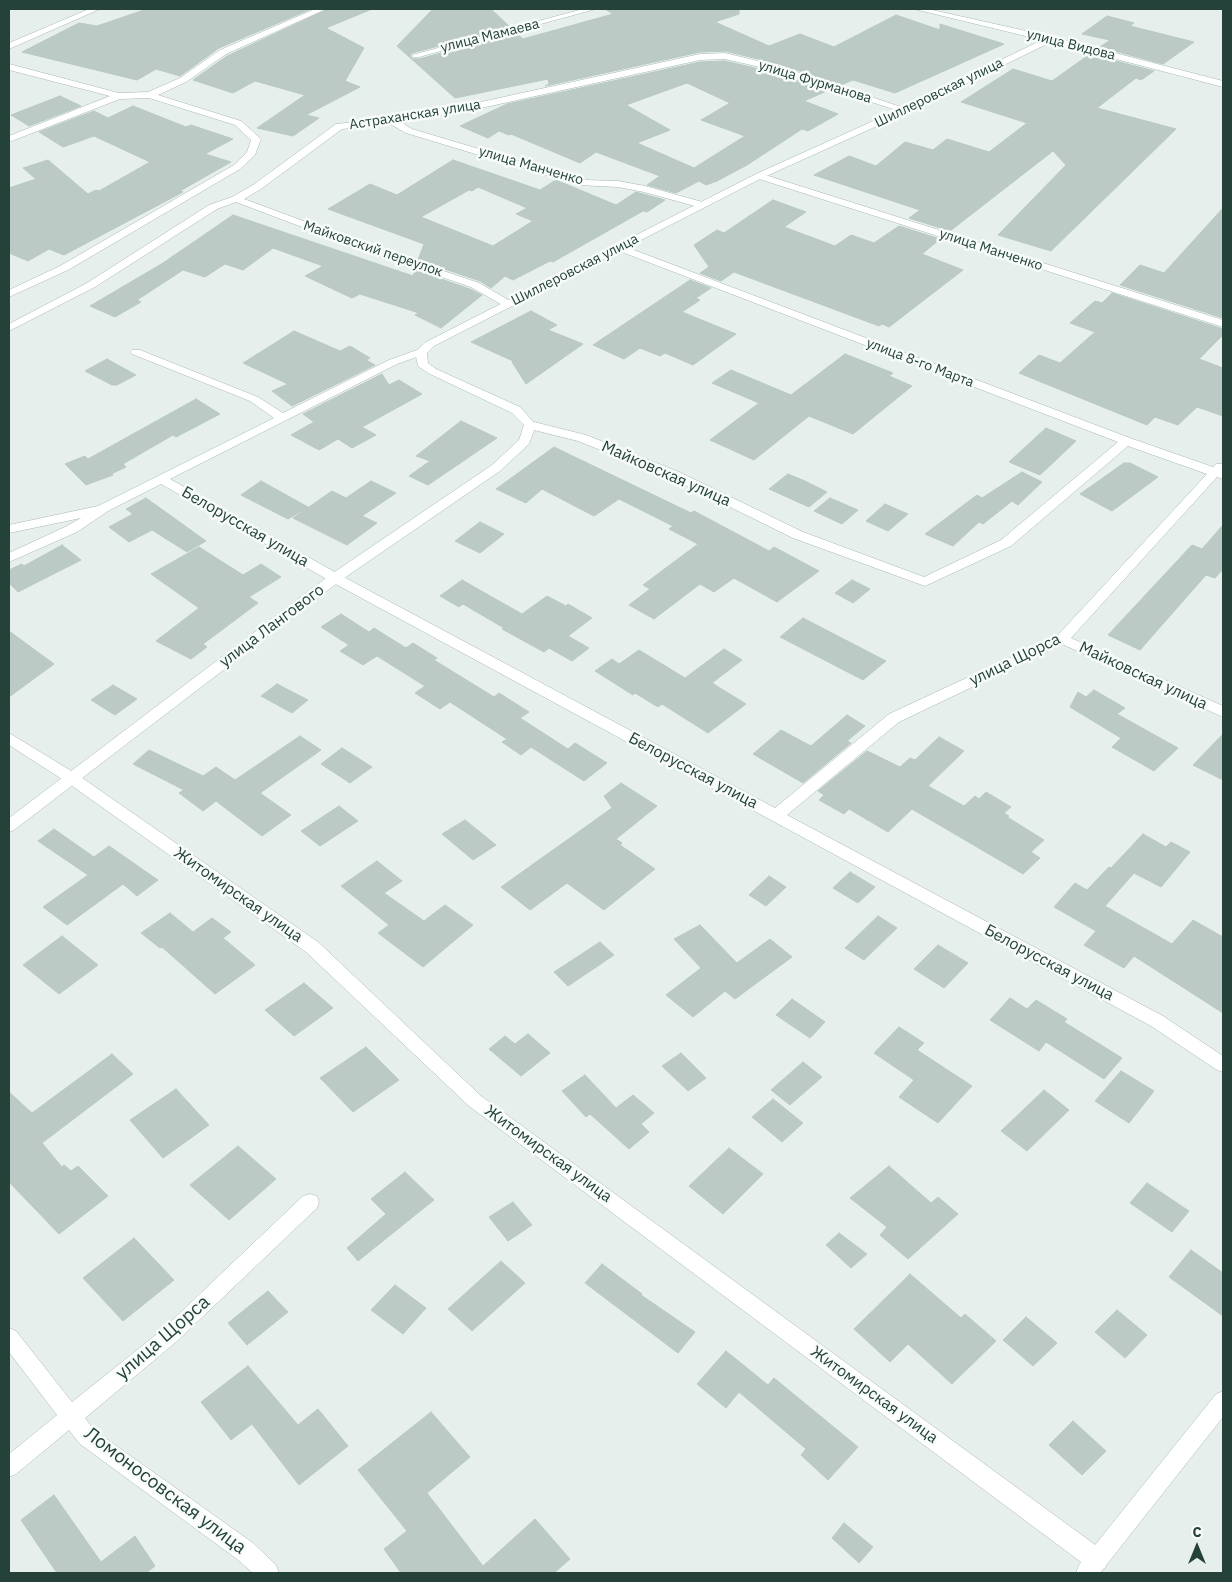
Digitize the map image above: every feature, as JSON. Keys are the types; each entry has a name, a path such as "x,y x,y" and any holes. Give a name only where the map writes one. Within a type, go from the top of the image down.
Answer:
{"street":[{"path":"9,46 96,9"},
{"path":"150,95 182,80 223,52 322,9"},
{"name":"улица Мамаева","path":"416,55 592,9"},
{"name":"улица Видова","path":"918,9 1050,39 1223,84"},
{"name":"Шиллеровская улица","path":"9,558 72,529 104,508 393,362 421,352 430,344 760,176 905,110 1050,39"},
{"name":"улица Фурманова","path":"725,56 776,68 905,110"},
{"name":"Астраханская улица","path":"9,328 91,286 213,207 236,199 257,187 339,126 392,121 481,105 700,57 725,56"},
{"path":"9,67 119,96 150,95 238,123 256,139 252,152 237,167 64,268 9,294"},
{"path":"9,139 119,96"},
{"name":"улица Манченко","path":"392,121 409,130 582,183 618,184 645,189 702,206"},
{"name":"улица Манченко","path":"760,176 1223,324"},
{"name":"Майковский переулок","path":"236,199 372,250 475,285 508,304"},
{"name":"улица 8-го Марта","path":"618,247 1126,441 1220,470"},
{"path":"136,352 254,399 282,418"},
{"name":"Майковская улица","path":"421,352 422,364 432,372 516,410 530,425 582,438 675,475 798,535 926,582 1006,543 1126,441"},
{"name":"улица Лангового","path":"9,826 335,578 496,468 525,441 530,425"},
{"name":"улица Щорса","path":"776,816 894,718 1062,639 1220,470"},
{"name":"Белорусская улица","path":"161,479 335,578 1157,1021 1223,1065"},
{"name":"Шиллеровская улица","path":"9,529 104,508"},
{"name":"Майковская улица","path":"1062,639 1223,712"},
{"name":"Житомирская улица","path":"9,738 73,778 312,947 476,1101 1092,1566"},
{"name":"улица Щорса","path":"9,1467 169,1336 310,1202"},
{"name":"Ломоносовская улица","path":"9,1336 87,1437 245,1551 268,1573"},
{"path":"1092,1566 1223,1401"}],"building":[{"path":"147,9 311,9 219,48 180,76 156,69 137,80 22,52 79,23 97,26"},
{"path":"328,9 372,9 326,28 364,48 345,81 360,87 306,115 319,118 293,136 257,128 305,95 255,81 233,93 193,80 227,56"},
{"path":"433,9 491,9 510,27 412,53 410,56 413,59 516,33 523,39 613,14 605,9 739,9 739,14 715,22 769,46 800,34 834,47 896,15 940,30 940,24 1004,44 895,93 853,80 841,85 779,64 725,51 700,52 545,86 549,84 548,79 455,98 397,46"},
{"path":"1107,16 1134,23 1130,26 1194,42 1163,64 1100,47 1110,40 1082,34"},
{"path":"1090,54 1154,71 1141,80 1136,78 1097,108 1176,129 1051,251 998,235 1066,165 1053,151 950,231 909,218 920,210 814,175 849,156 876,166 905,142 933,150 947,139 989,152 1027,123 961,102 1013,69 1052,81"},
{"path":"725,61 772,72 829,90 804,101 838,114 808,131 802,129 747,165 717,181 706,185 699,181 676,193 647,185 660,176 596,152 580,163 511,134 499,131 488,138 460,126 507,104 700,62","holes":["687,83 730,103 701,120 745,136 694,168 637,143 670,130 626,105"]},
{"path":"60,96 81,106 29,126 11,115"},
{"path":"133,106 186,127 191,125 233,139 205,154 231,162 180,191 183,192 64,255 49,249 28,261 9,253 9,188 36,179 23,168 48,160 88,194 96,190 99,191 150,162 94,136 63,147 39,132 94,111 108,118"},
{"path":"453,160 540,190 556,180 616,205 636,192 665,200 647,212 643,211 553,262 550,261 513,280 505,276 491,288 480,281 418,260 424,244 328,209 370,184 397,195","holes":["478,187 527,208 516,214 533,221 493,246 421,217 469,190 472,191"]},
{"path":"773,200 806,212 784,227 835,246 851,235 874,243 899,226 940,239 922,254 963,270 889,327 882,324 879,326 734,272 721,281 700,273 709,267 694,245 717,230 724,233"},
{"path":"1223,208 1223,318 1120,285 1140,265 1164,273"},
{"path":"233,215 413,276 415,270 482,295 441,328 415,315 419,313 360,294 352,298 305,276 323,266 273,248 243,270 225,264 205,277 183,270 137,300 141,302 115,317 90,306 163,263"},
{"path":"690,280 711,288 696,298 700,300 682,312 736,334 693,365 665,353 660,356 640,348 624,359 593,345"},
{"path":"1112,293 1223,329 1223,335 1199,359 1223,368 1223,416 1197,407 1178,425 1155,417 1147,425 1019,373 1039,355 1060,363 1095,332 1070,323 1095,301 1102,303"},
{"path":"531,311 557,325 548,330 583,344 526,384 513,361 471,342"},
{"path":"294,331 340,351 350,346 370,358 366,360 375,365 292,406 272,391 288,384 243,363"},
{"path":"845,354 893,373 889,376 912,386 853,434 809,416 754,460 710,440 759,403 712,383 731,370 791,395"},
{"path":"107,359 136,375 117,385 112,385 85,371"},
{"path":"382,374 389,385 399,380 422,394 362,427 376,435 352,448 338,439 319,450 291,435 314,422 303,414"},
{"path":"196,399 220,414 176,437 173,435 123,464 126,467 111,474 113,475 86,485 65,464 85,456 88,459"},
{"path":"461,421 497,438 428,485 409,476 430,461 416,456"},
{"path":"1046,428 1076,441 1040,475 1009,462"},
{"path":"554,447 691,513 694,511 769,551 774,547 819,571 777,602 734,578 714,592 700,584 654,619 629,605 650,589 643,585 698,544 669,529 673,526 619,499 594,516 542,489 526,503 496,489"},
{"path":"1124,463 1130,463 1158,477 1112,511 1080,494"},
{"path":"1022,472 1042,482 1018,505 1012,501 983,524 979,522 953,546 925,534 977,495 982,498"},
{"path":"788,474 827,492 809,507 769,489"},
{"path":"261,481 308,507 288,519 241,495"},
{"path":"371,481 396,493 362,516 377,523 347,545 293,518 332,491 346,498"},
{"path":"146,498 206,541 187,552 152,530 129,542 109,527 133,514 126,509"},
{"path":"830,498 858,510 842,524 814,511"},
{"path":"885,504 908,514 888,531 866,521"},
{"path":"480,522 504,534 480,553 455,541"},
{"path":"1223,525 1223,569 1215,578 1206,575 1140,650 1108,635 1192,545 1202,549"},
{"path":"62,545 81,560 18,592 9,583 9,570 22,564 24,566"},
{"path":"199,547 243,575 261,564 281,577 249,597 258,603 203,644 207,647 191,659 156,641 199,608 151,574"},
{"path":"462,580 522,614 547,596 566,606 568,604 592,618 568,636 589,648 572,661 549,648 544,652 502,629 504,628 463,604 459,607 440,596"},
{"path":"852,580 870,589 853,603 835,593"},
{"path":"341,614 369,632 374,628 406,648 413,643 437,658 434,660 494,697 499,693 529,712 520,718 568,749 575,743 607,763 584,781 531,747 521,755 502,742 507,739 450,702 440,709 415,693 425,686 377,656 363,665 340,651 349,645 321,627"},
{"path":"803,618 886,661 863,680 780,637"},
{"path":"9,631 54,664 9,697"},
{"path":"724,649 742,660 712,683 746,704 708,733 662,704 658,707 635,693 633,695 595,671 612,659 619,664 639,650 685,678"},
{"path":"277,684 308,700 292,713 261,696"},
{"path":"113,685 137,699 115,715 91,700"},
{"path":"1094,690 1125,708 1117,714 1178,748 1154,771 1112,747 1121,738 1070,707 1078,692 1086,697"},
{"path":"847,715 865,726 847,741 851,743 803,783 753,754 781,730 811,746"},
{"path":"1223,734 1223,780 1193,765"},
{"path":"300,736 321,750 260,793 291,815 262,836 216,801 203,811 179,793 184,790 133,764 149,750 203,776 216,767 235,780"},
{"path":"939,737 964,751 928,786 964,806 975,796 979,799 986,792 1011,807 1004,813 1009,816 1007,817 1044,840 1031,852 1040,858 1023,874 912,809 888,832 849,809 844,814 819,800 824,795 818,791 867,751 900,767 910,758 915,760"},
{"path":"342,748 372,767 350,783 321,764"},
{"path":"621,783 657,806 616,839 622,843 620,845 655,869 604,910 567,883 530,910 501,887 612,808 604,796"},
{"path":"339,806 358,821 320,846 301,831"},
{"path":"465,820 496,845 473,860 442,834"},
{"path":"54,829 94,857 109,846 158,880 137,896 123,884 67,925 43,907 88,875 38,841"},
{"path":"1143,834 1166,847 1171,842 1190,852 1161,887 1134,873 1105,906 1172,944 1193,920 1223,937 1223,1013 1134,956 1124,968 1084,945 1096,931 1054,907 1075,883 1087,890"},
{"path":"377,861 402,881 384,893 424,921 445,905 473,925 423,967 378,933 389,925 341,886"},
{"path":"850,872 875,887 858,903 833,888"},
{"path":"769,876 786,887 766,906 749,895"},
{"path":"170,913 193,932 212,918 231,932 223,938 255,965 215,994 162,947 160,948 141,933"},
{"path":"878,916 897,928 864,960 845,948"},
{"path":"700,925 737,963 770,939 792,957 735,999 725,991 693,1017 666,995 701,968 674,939"},
{"path":"62,936 98,965 59,994 23,965"},
{"path":"600,942 614,955 568,986 554,972"},
{"path":"938,945 968,963 944,988 914,969"},
{"path":"304,983 333,1008 294,1036 265,1010"},
{"path":"1010,998 1027,1009 1036,1000 1067,1019 1064,1022 1122,1058 1104,1079 1046,1042 1039,1051 990,1020"},
{"path":"792,999 825,1022 810,1038 776,1015"},
{"path":"899,1027 924,1043 917,1050 972,1086 938,1123 899,1097 914,1080 874,1053"},
{"path":"528,1034 550,1053 521,1076 489,1049 505,1036 515,1044"},
{"path":"366,1047 399,1080 353,1112 320,1078"},
{"path":"681,1053 706,1078 688,1091 662,1066"},
{"path":"112,1054 133,1074 42,1143 62,1167 64,1165 71,1171 78,1166 108,1196 59,1234 9,1182 9,1092 32,1113"},
{"path":"803,1062 822,1077 790,1105 771,1090"},
{"path":"1121,1071 1154,1091 1129,1123 1095,1101"},
{"path":"585,1075 616,1108 633,1095 654,1113 641,1124 649,1132 629,1149 590,1114 586,1117 562,1091"},
{"path":"176,1089 209,1125 163,1158 130,1120"},
{"path":"1044,1090 1069,1110 1027,1151 1001,1131"},
{"path":"773,1099 803,1123 782,1142 752,1117"},
{"path":"238,1146 276,1179 229,1220 190,1185"},
{"path":"729,1148 763,1174 723,1214 689,1186"},
{"path":"889,1166 931,1203 938,1197 958,1214 908,1259 880,1235 887,1227 850,1198"},
{"path":"405,1172 434,1200 358,1261 347,1248 386,1214 371,1199"},
{"path":"1147,1183 1189,1211 1172,1232 1130,1203"},
{"path":"513,1202 532,1225 508,1241 489,1217"},
{"path":"839,1233 867,1254 851,1268 826,1245"},
{"path":"134,1238 174,1280 123,1321 83,1278"},
{"path":"1191,1250 1223,1273 1223,1316 1169,1277"},
{"path":"501,1261 525,1283 472,1331 448,1309"},
{"path":"602,1264 641,1295 695,1332 678,1353 585,1283"},
{"path":"910,1274 961,1318 965,1314 996,1341 952,1384 908,1344 890,1362 854,1329"},
{"path":"395,1285 426,1308 403,1334 371,1310"},
{"path":"268,1291 288,1312 247,1345 228,1323"},
{"path":"1117,1310 1147,1335 1125,1358 1095,1332"},
{"path":"1026,1317 1057,1343 1033,1366 1003,1340"},
{"path":"726,1351 768,1385 774,1378 858,1447 828,1480 801,1455 806,1449 739,1392 726,1408 697,1384"},
{"path":"248,1366 298,1425 318,1409 348,1446 299,1485 252,1424 231,1440 201,1402"},
{"path":"431,1412 470,1457 427,1493 483,1566 535,1519 570,1559 554,1573 401,1573 384,1549 407,1531 358,1470"},
{"path":"1073,1421 1106,1451 1082,1475 1049,1445"},
{"path":"54,1495 101,1562 135,1536 155,1566 146,1573 57,1573 21,1520"},
{"path":"844,1523 873,1547 859,1563 832,1538"}]}
